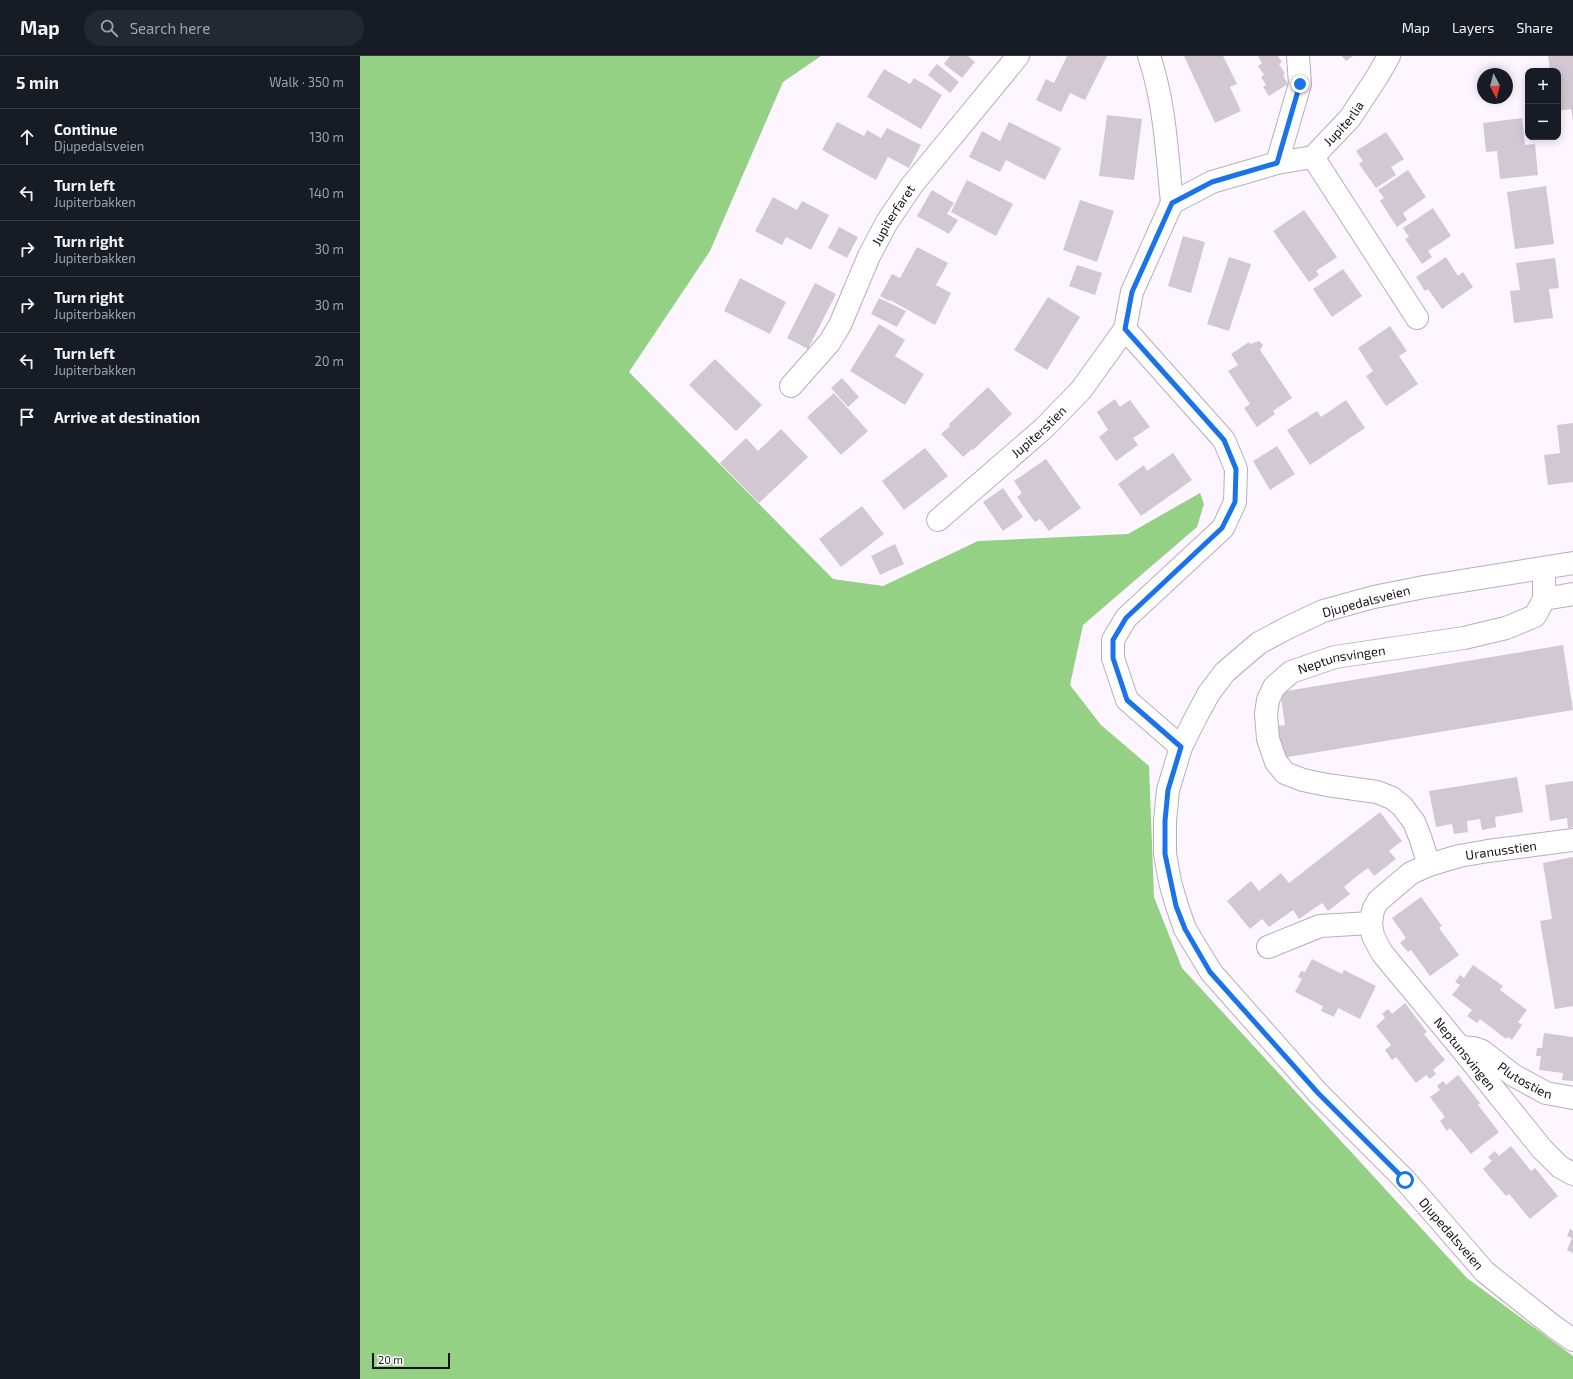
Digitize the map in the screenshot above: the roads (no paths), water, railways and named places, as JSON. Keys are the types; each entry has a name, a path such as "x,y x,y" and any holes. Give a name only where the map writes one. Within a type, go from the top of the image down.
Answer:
{"street":[{"name":"Jupiterfaret","path":"791,386 829,343 840,325 869,256 887,222 912,185 1018,56"},
{"path":"1149,56 1157,79 1165,128 1172,203 1132,292 1125,329 1224,440 1236,469 1235,502 1222,528 1126,618 1113,640 1113,658 1127,700 1181,747"},
{"path":"1277,163 1300,84 1298,56"},
{"name":"Jupiterlia","path":"1172,203 1212,182 1277,163 1313,157 1350,118 1389,56"},
{"path":"1313,157 1417,318"},
{"name":"Jupiterstien","path":"938,520 1044,428 1081,390 1125,329"},
{"name":"Djupedalsveien","path":"1573,563 1424,587 1374,597 1322,611 1259,644 1225,672 1209,693 1181,747 1168,790 1165,821 1165,854 1176,906 1185,929 1210,972 1318,1093 1405,1180 1485,1272 1552,1326 1573,1340"},
{"name":"Neptunsvingen","path":"1429,865 1414,822 1402,806 1392,798 1377,792 1302,780 1285,773 1276,762 1268,739 1266,714 1268,700 1274,687 1291,672 1335,657 1464,638 1506,628 1535,616 1544,599 1544,568"},
{"path":"1544,599 1573,594"},
{"name":"Uranusstien","path":"1429,865 1459,856 1573,840"},
{"path":"1268,947 1320,926 1371,923 1378,901 1411,873 1429,865"},
{"name":"Neptunsvingen","path":"1371,923 1373,936 1382,953 1542,1149 1560,1167 1573,1174"},
{"name":"Plutostien","path":"1460,1047 1473,1048 1482,1051 1513,1075 1546,1093 1573,1098"}]}
